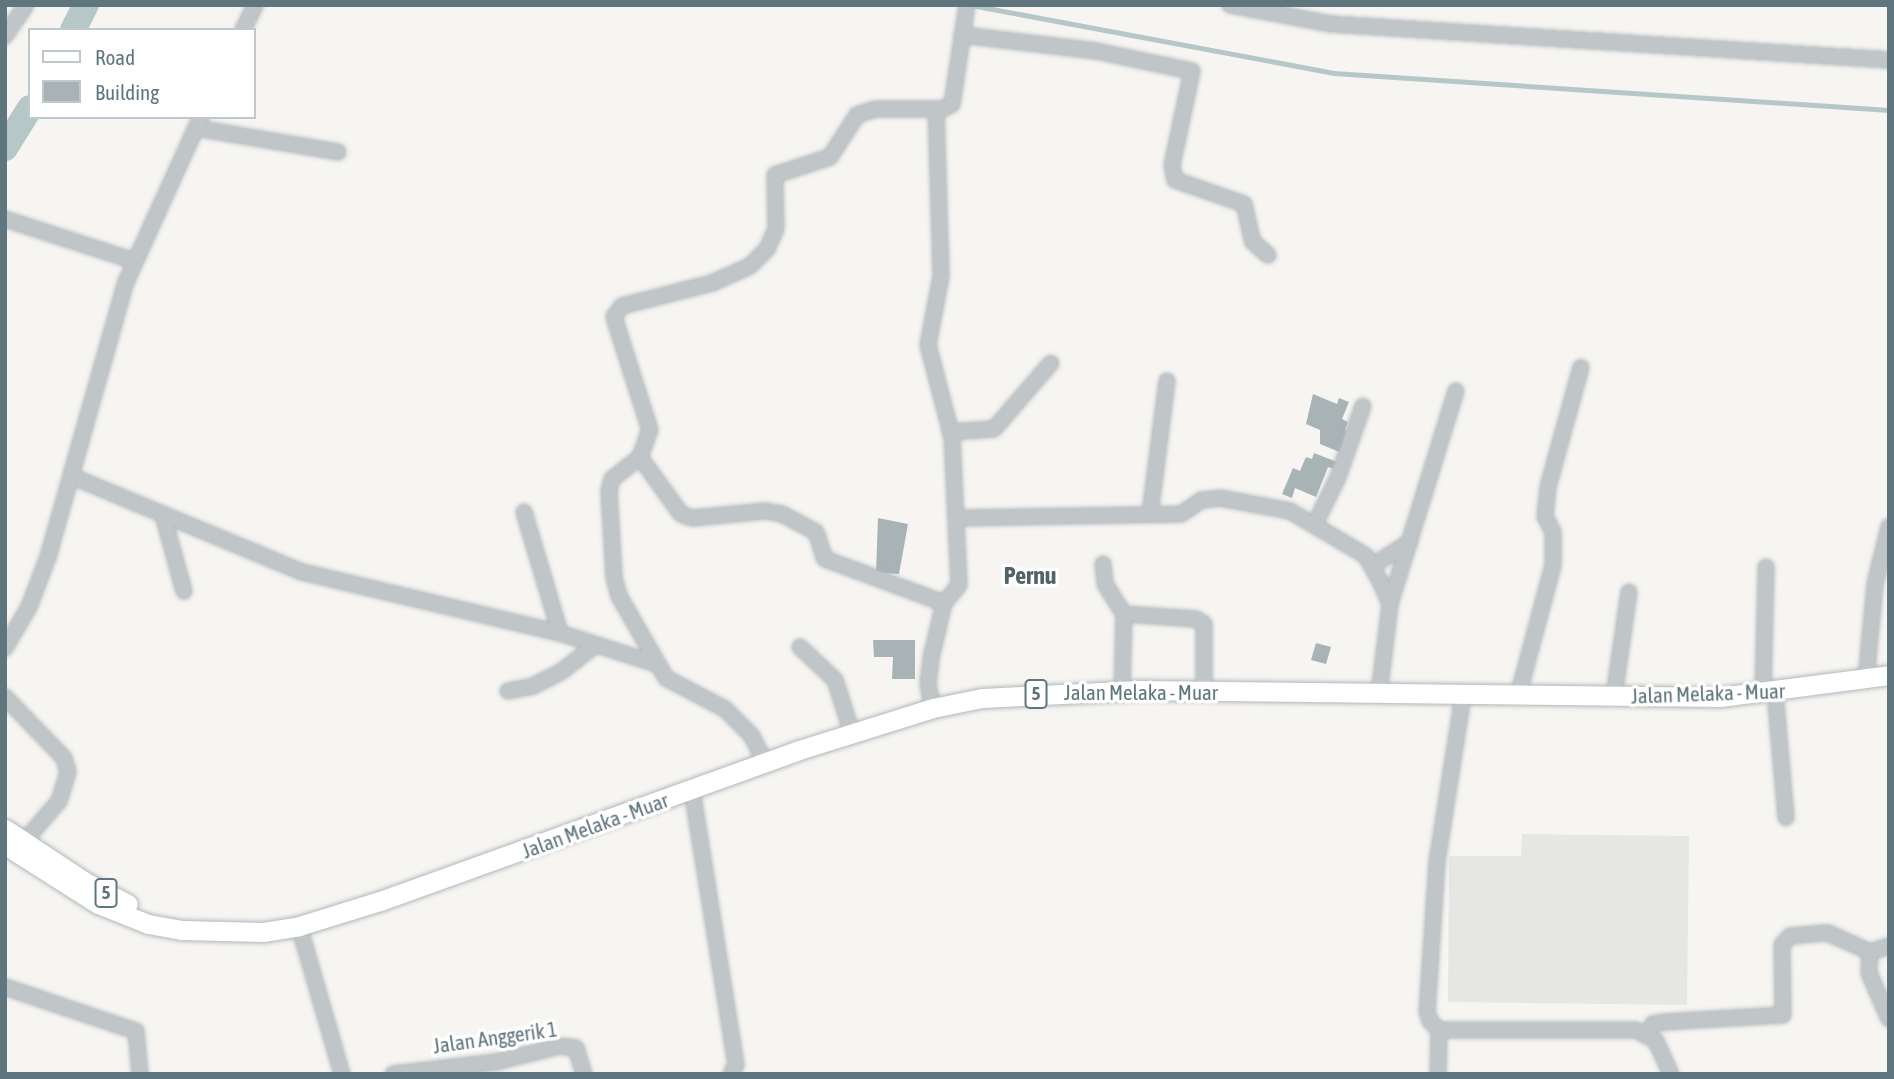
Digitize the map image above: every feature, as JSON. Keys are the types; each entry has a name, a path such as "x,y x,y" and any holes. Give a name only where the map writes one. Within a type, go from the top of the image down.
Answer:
{"main road":[{"name":"Jalan Melaka - Muar","path":"13,838 44,872 98,904 148,924 219,932 299,926 692,790 765,762 848,718 931,696 982,698 1122,691 1463,696 1769,693 1889,675"},
{"name":"Jalan Melaka - Muar","path":"13,838 121,901 219,932"}],"street":[{"path":"5,36 26,5"},
{"path":"244,28 255,5"},
{"path":"1230,5 1331,24 1889,60"},
{"path":"765,762 751,735 725,709 666,678 614,577 609,491 612,479 640,457 650,430 614,317 616,310 712,283 750,266 767,249 776,229 775,175 830,157 857,115 875,109 936,109 952,104 964,20 1192,71 1172,165 1175,180 1244,204 1253,242 1268,255"},
{"path":"931,696 944,603 959,585 959,518 950,432 928,345 941,275 936,109"},
{"path":"5,648 48,557 134,261 199,123 338,152"},
{"path":"5,219 134,261"},
{"path":"950,432 994,429 1051,363"},
{"path":"1518,696 1553,565 1553,532 1545,516 1548,487 1581,367"},
{"path":"1150,514 1167,381"},
{"path":"1380,695 1390,604 1456,391"},
{"path":"1315,524 1338,477 1363,406"},
{"path":"640,457 681,514 692,518 766,511 782,514 816,532 825,559 944,603"},
{"path":"71,476 302,572 559,634 656,663"},
{"path":"959,518 1181,514 1202,500 1220,498 1290,511 1366,556 1390,604"},
{"path":"524,512 559,634"},
{"path":"163,515 184,591"},
{"path":"1866,680 1875,584 1889,527"},
{"path":"1372,566 1410,542"},
{"path":"1103,564 1105,584 1124,614 1122,691"},
{"path":"1766,567 1769,693 1786,818"},
{"path":"1614,696 1629,592"},
{"path":"1124,614 1196,619 1204,624 1204,692"},
{"path":"508,691 552,677 594,646"},
{"path":"800,646 835,680 848,718"},
{"path":"1438,1074 1440,1030 1427,1011 1436,876 1463,696"},
{"path":"5,697 64,758 68,772 59,801 13,838"},
{"path":"692,790 736,1065 731,1074"},
{"path":"299,926 342,1074"},
{"path":"1647,1034 1653,1024 1664,1022 1783,1015 1782,945 1790,936 1828,933 1870,952 1889,946"},
{"path":"1870,952 1869,973 1889,1019"},
{"path":"5,987 136,1031 140,1074"},
{"path":"1440,1030 1647,1034 1656,1041 1671,1074"},
{"name":"Jalan Anggerik 1","path":"393,1074 496,1062 560,1046 576,1048 584,1074"}],"shaded area":[{"path":"1522,834 1689,836 1687,1005 1448,1002 1449,856 1521,856"}],"building":[{"path":"1313,394 1337,404 1339,398 1349,402 1342,419 1348,422 1345,430 1351,432 1342,453 1320,444 1320,430 1306,424"},
{"path":"1314,453 1337,462 1334,469 1328,467 1316,497 1295,488 1292,498 1282,494 1293,468 1300,471 1306,457 1312,459"},
{"path":"878,518 908,524 899,574 876,573"},
{"path":"873,640 915,640 915,679 892,679 893,657 874,657"},
{"path":"1316,643 1331,647 1326,664 1311,660"}],"waterway":[{"path":"74,28 86,5"},
{"path":"971,5 1334,73 1889,110"},
{"path":"5,148 28,111"}],"district":[{"name":"Pernu","path":"1030,576"}]}
